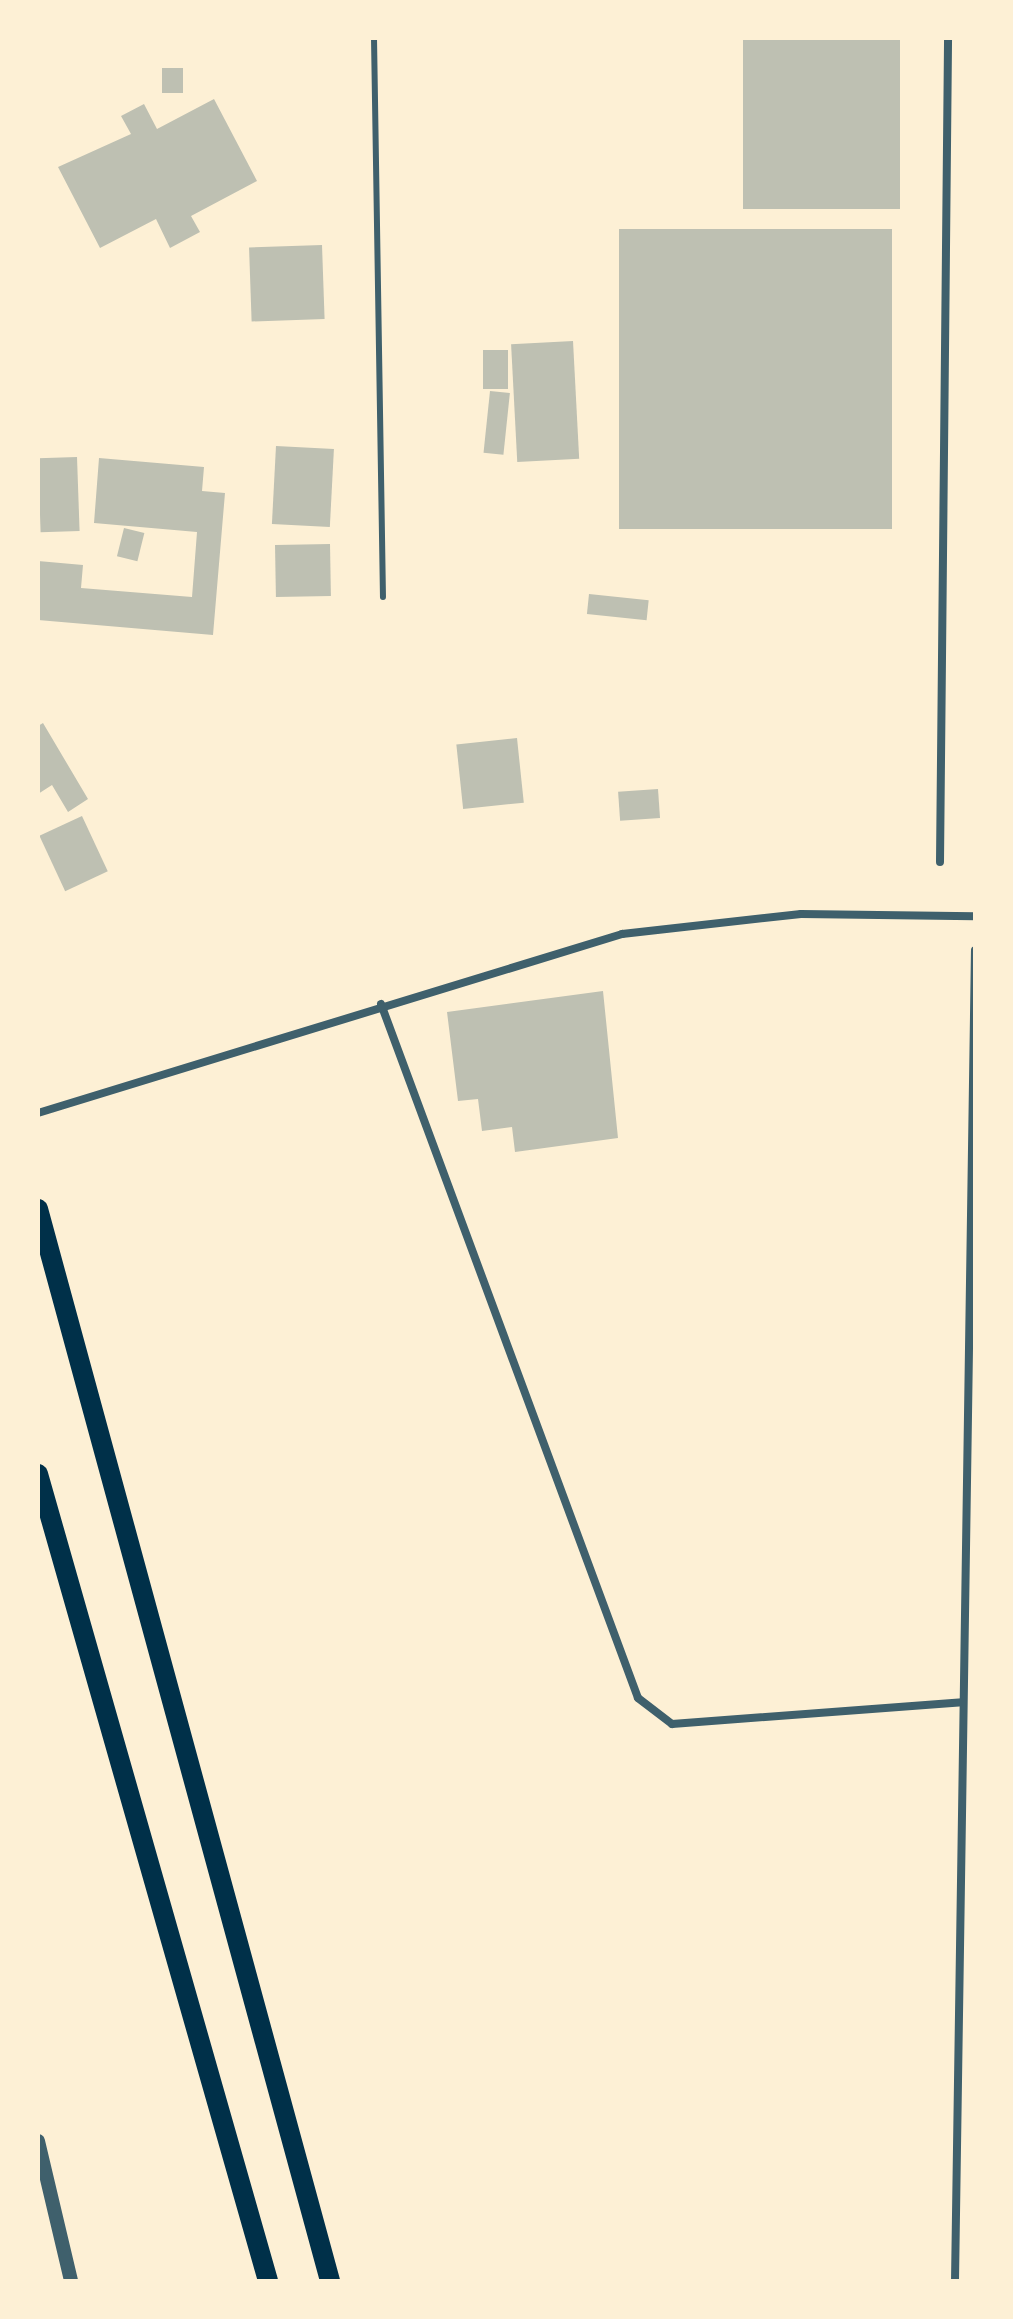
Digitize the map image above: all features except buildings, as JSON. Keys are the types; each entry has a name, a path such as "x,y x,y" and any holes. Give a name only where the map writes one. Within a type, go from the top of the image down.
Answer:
{"main road":[{"path":"38,1209 330,2281"},
{"path":"38,1474 268,2281"}],"street":[{"path":"940,862 948,38"},
{"path":"38,1113 381,1004 622,934 801,914 975,916"},
{"path":"955,2281 975,950"},
{"path":"381,1004 638,1698 672,1724 962,1702"},
{"path":"38,2141 71,2281"}],"lane":[{"path":"374,38 383,597"}]}
